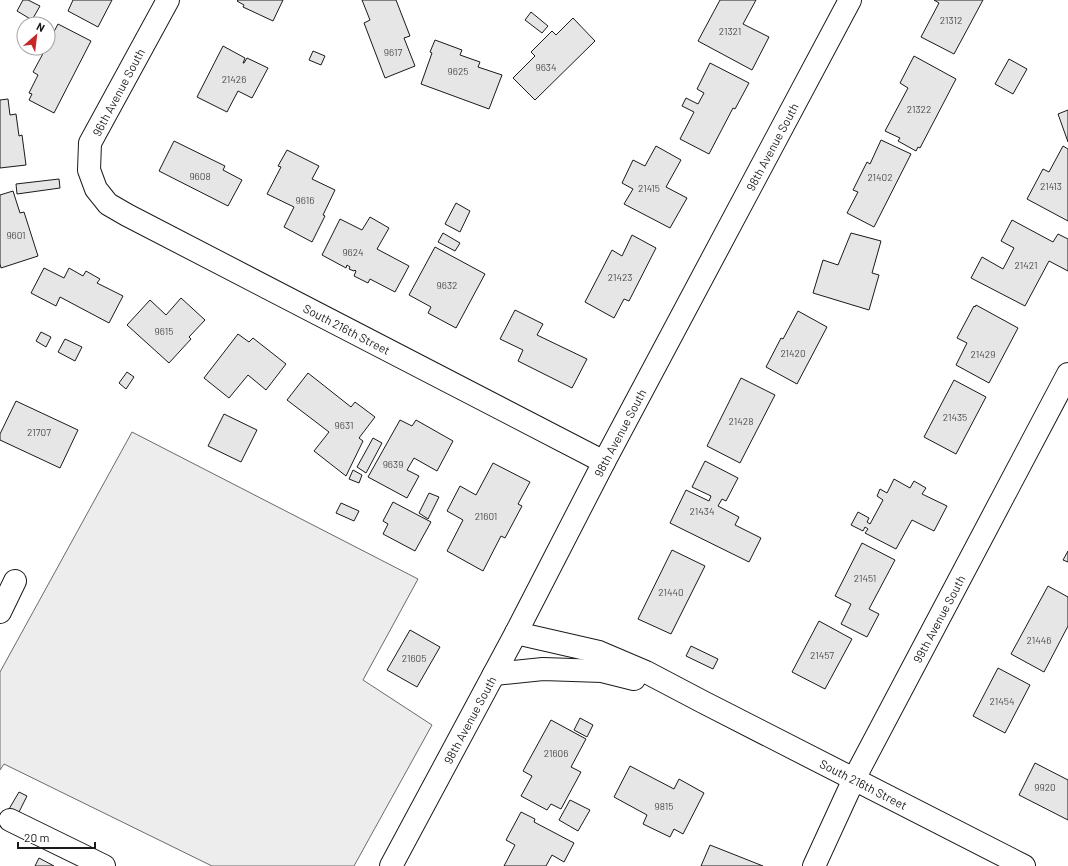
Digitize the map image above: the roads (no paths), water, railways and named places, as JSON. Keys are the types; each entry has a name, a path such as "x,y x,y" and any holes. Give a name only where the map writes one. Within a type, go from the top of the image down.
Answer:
{"street":[{"name":"96th Avenue South","path":"96,189 88,170 90,143 168,0"},
{"name":"98th Avenue South","path":"391,866 516,633 604,462 850,0"},
{"name":"South 216th Street","path":"96,189 108,204 127,215 604,462"},
{"name":"99th Avenue South","path":"814,866 854,779 1068,374"},
{"path":"0,612 15,581"},
{"name":"South 216th Street","path":"516,633 599,652 646,672 1024,866"},
{"name":"South 216th Street","path":"494,674 543,669 602,670 649,683 703,702"},
{"path":"10,820 104,866"}]}
